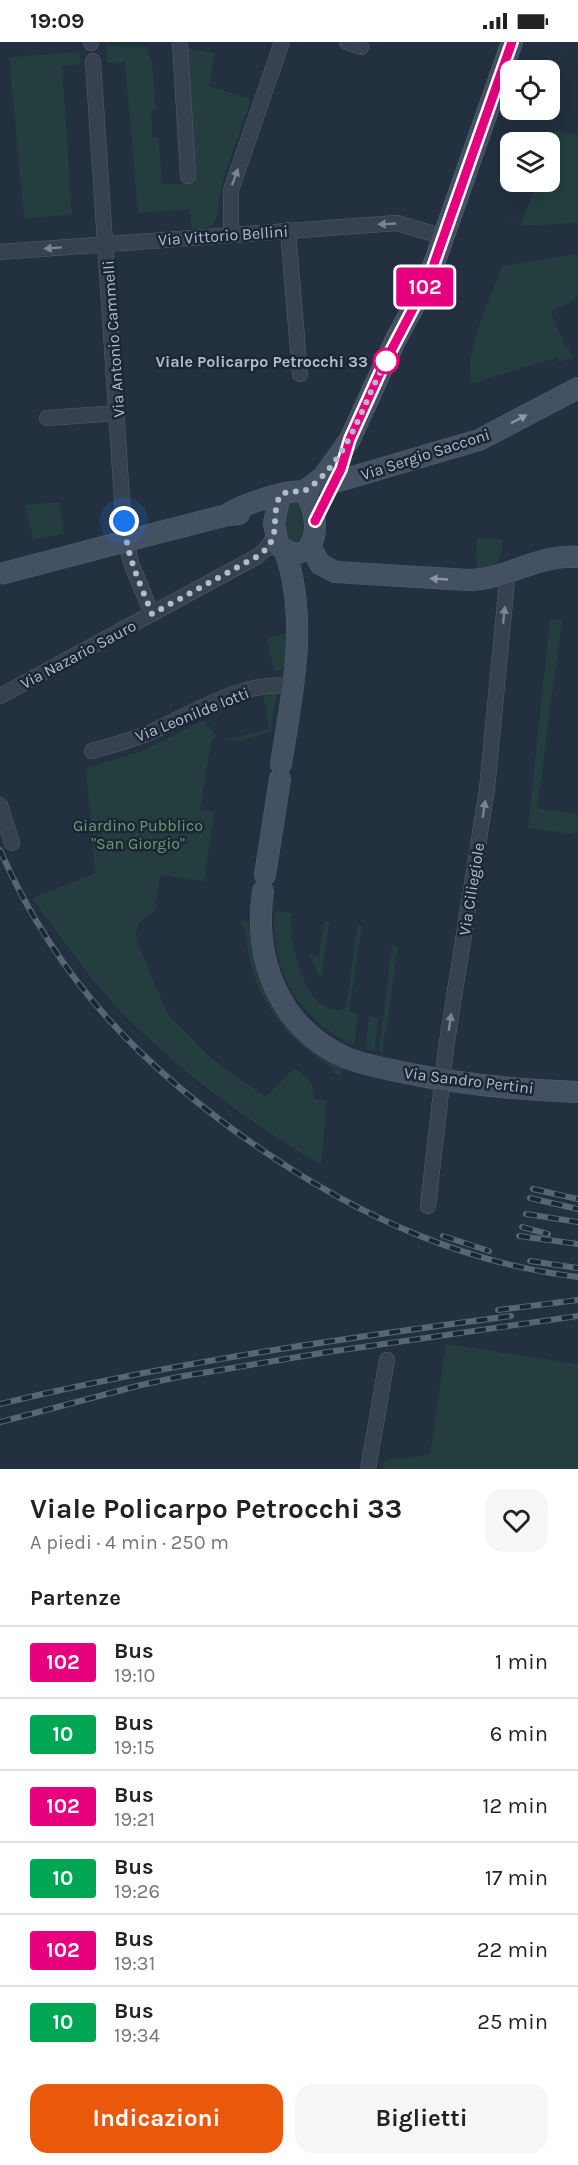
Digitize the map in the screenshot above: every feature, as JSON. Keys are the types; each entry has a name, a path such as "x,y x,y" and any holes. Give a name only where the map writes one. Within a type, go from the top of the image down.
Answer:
{"main road":[{"path":"289,542 315,521 345,460 350,439 383,366 429,278 512,42"},
{"name":"Via Sergio Sacconi","path":"335,482 478,440 578,388"},
{"path":"227,515 240,507 290,491 303,492 323,477 350,439"},
{"path":"303,492 311,501 315,521"},
{"path":"280,495 276,506 289,542"},
{"path":"0,574 227,515 254,514 265,518 289,542 317,560 324,568 342,573 474,580 549,558 578,557"},
{"name":"Via Sandro Pertini","path":"289,542 293,567 298,646 264,883 260,928 266,965 284,1004 301,1025 324,1044 361,1063 442,1080 578,1092"}],"street":[{"path":"180,42 188,176"},
{"path":"231,234 231,190 282,42"},
{"name":"Via Antonio Cammelli","path":"93,60 124,521 131,563 152,614"},
{"name":"Via Vittorio Bellini","path":"0,252 288,230 402,224 444,237"},
{"path":"288,230 300,374"},
{"path":"46,418 117,413"},
{"name":"Via Nazario Sauro","path":"0,696 258,556 266,549 289,542"},
{"name":"Via Ciliegiole","path":"428,1206 442,1080 487,789 508,571"},
{"name":"Via Leonilde Iotti","path":"92,751 139,737 200,707 227,697 268,685 293,686"},
{"path":"0,805 12,843"},
{"path":"368,1469 387,1360"}],"green space":[{"path":"106,46 146,47 152,63 156,110 151,110 153,137 159,138 162,185 192,182 188,127 193,127 191,100 186,100 186,48 215,53 209,86 251,99 223,180 217,216 211,227 192,230 190,209 138,213 125,62 107,63"},
{"path":"80,52 80,64 62,66 72,215 24,218 9,57"},
{"path":"555,131 578,134 578,223 520,226 533,192 560,192 560,132"},
{"path":"577,254 578,297 551,312 565,347 568,346 573,359 568,358 559,362 557,357 471,384 471,357 474,341 502,266"},
{"path":"59,502 64,534 34,539 24,505"},
{"path":"294,502 301,508 304,516 301,539 295,542 288,540 285,527 288,506"},
{"path":"477,538 503,539 500,558 490,568 476,569"},
{"path":"550,619 562,620 537,808 578,814 578,834 573,831 572,834 528,828"},
{"path":"287,633 285,664 281,670 274,671 267,638"},
{"path":"278,689 270,732 240,741 225,740 269,729 263,692"},
{"name":"Giardino Pubblico \"San Giorgio\"","path":"204,720 217,737 211,742 200,810 214,812 204,881 160,875 155,912 142,919 138,927 137,942 167,1013 211,1058 266,1097 294,1068 309,1080 313,1088 314,1099 327,1100 321,1165 268,1132 217,1095 145,1035 98,986 32,898 95,873 86,768 142,751"},
{"path":"277,911 291,913 297,962 307,987 321,1004 338,1011 346,1007 357,926 362,926 349,1012 358,1014 354,1046 318,1022 293,992 278,956 274,913"},
{"path":"241,920 249,921 257,969 264,989 275,1008 304,1040 322,1055 344,1068 340,1076 332,1072 333,1069 297,1041 270,1009 253,972 245,927 241,926"},
{"path":"324,921 329,922 321,978 309,955 319,956"},
{"path":"392,945 398,946 383,1053 379,1052"},
{"path":"369,1016 378,1018 375,1051 366,1049"},
{"path":"446,1344 578,1364 578,1469 383,1469 384,1460 430,1455"}],"railway":[{"path":"0,850 23,898 49,942 78,983 110,1021 145,1056 222,1122 265,1152 338,1197 414,1234 494,1261 578,1277"},
{"path":"533,1189 578,1199"},
{"path":"530,1198 578,1209"},
{"path":"526,1214 578,1222"},
{"path":"522,1227 548,1234"},
{"path":"443,1236 489,1251"},
{"path":"519,1236 578,1244"},
{"path":"530,1261 578,1268"},
{"path":"498,1310 578,1300"},
{"path":"0,1404 127,1376 254,1353 511,1316"},
{"path":"0,1422 178,1377 328,1352 578,1316"}],"bus line":[{"name":"102","path":"315,521 341,469 350,439 383,366 429,278 512,42"}],"place":[{"name":"Viale Policarpo Petrocchi 33","path":"386,361"}],"route":[{"path":"124,521 131,563 152,614 258,556 276,536 274,524 280,495 295,490 303,492 323,477 350,439 388,358 386,361"}]}
